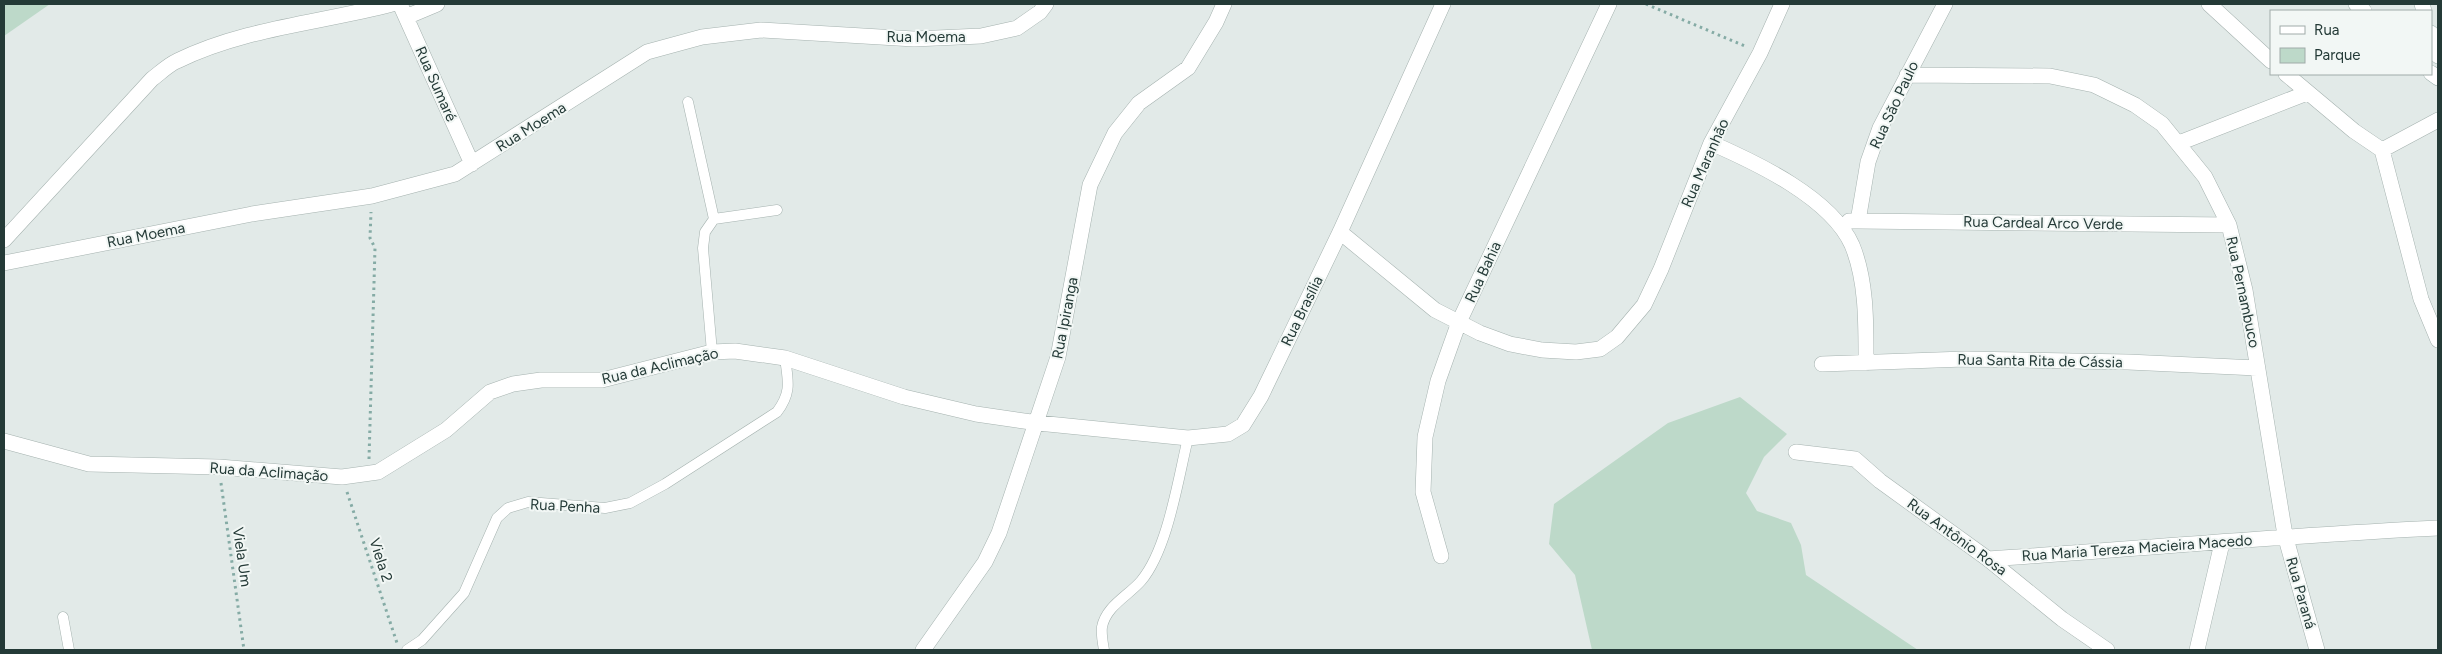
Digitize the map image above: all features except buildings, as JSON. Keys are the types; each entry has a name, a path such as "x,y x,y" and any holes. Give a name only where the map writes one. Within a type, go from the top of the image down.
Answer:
{"street":[{"path":"4,240 146,85 175,61 263,31 353,14 392,4"},
{"path":"403,11 437,4"},
{"name":"Rua Moema","path":"4,263 252,214 372,196 455,174 648,52 702,37 762,30 914,39 981,36 1016,28 1040,12 1046,4"},
{"name":"Rua Ipiranga","path":"922,650 985,562 1000,533 1058,357 1090,185 1115,133 1139,103 1188,68 1216,22 1224,4"},
{"name":"Rua Brasília","path":"1038,422 1188,438 1228,434 1243,425 1261,396 1340,232 1443,4"},
{"name":"Rua Bahia","path":"1441,556 1423,492 1425,437 1438,382 1459,322 1609,4"},
{"name":"Rua Maranhão","path":"1459,322 1480,333 1510,344 1542,350 1576,352 1600,349 1617,337 1644,305 1661,269 1712,143 1760,53 1782,4"},
{"name":"Rua São Paulo","path":"1858,221 1868,162 1880,128 1945,4"},
{"path":"2208,4 2270,59"},
{"name":"Rua Sumaré","path":"403,11 472,164"},
{"path":"2432,36 2438,56"},
{"name":"Rua Pernambuco","path":"1907,75 2050,76 2094,85 2135,105 2162,124 2179,143 2205,177 2229,225 2245,290 2285,535"},
{"path":"2287,75 2307,93 2382,150 2421,299 2438,340"},
{"path":"2179,143 2307,93"},
{"path":"2382,150 2438,120"},
{"path":"1712,143 1774,174 1821,206 1836,220 1852,245 1858,266 1864,299 1866,363"},
{"path":"1836,220 1858,221"},
{"name":"Rua Cardeal Arco Verde","path":"1858,221 2229,225"},
{"path":"1340,232 1435,310 1459,322"},
{"name":"Rua da Aclimação","path":"4,441 89,464 219,468 342,477 378,472 433,439 490,392 513,384 541,380 602,380 712,352 735,351 785,358 904,397 976,414 1038,422"},
{"name":"Rua Santa Rita de Cássia","path":"1822,364 1965,359 2128,362 2257,368"},
{"name":"Rua Antônio Rosa","path":"1796,452 1855,459 1880,481 1988,559 2062,619 2107,650"},
{"name":"Rua Maria Tereza Macieira Macedo","path":"1988,559 2222,544 2285,535 2438,528"},
{"name":"Rua Paraná","path":"2285,535 2316,650"},
{"path":"2197,650 2222,544"}],"lane":[{"path":"688,102 714,219 705,232 703,248 712,352"},
{"path":"714,219 778,210"},
{"name":"Rua Penha","path":"407,650 422,640 464,593 497,518 508,508 528,502 605,508 630,503 665,484 777,412 786,399 789,384 785,358"},
{"path":"1104,650 1102,627 1116,603 1141,581 1155,556 1169,518 1188,438"},
{"path":"63,617 69,650"}],"path":[{"path":"1646,4 1760,53"},
{"path":"368,473 375,248 370,238 372,196"},
{"name":"Viela Um","path":"219,468 244,650"},
{"name":"Viela 2","path":"342,477 399,650"}],"green space":[{"path":"4,4 50,4 4,36"},
{"path":"1740,397 1787,434 1764,457 1746,493 1757,511 1791,523 1801,545 1806,575 1918,650 1592,650 1575,575 1549,544 1554,504 1668,423"}]}
